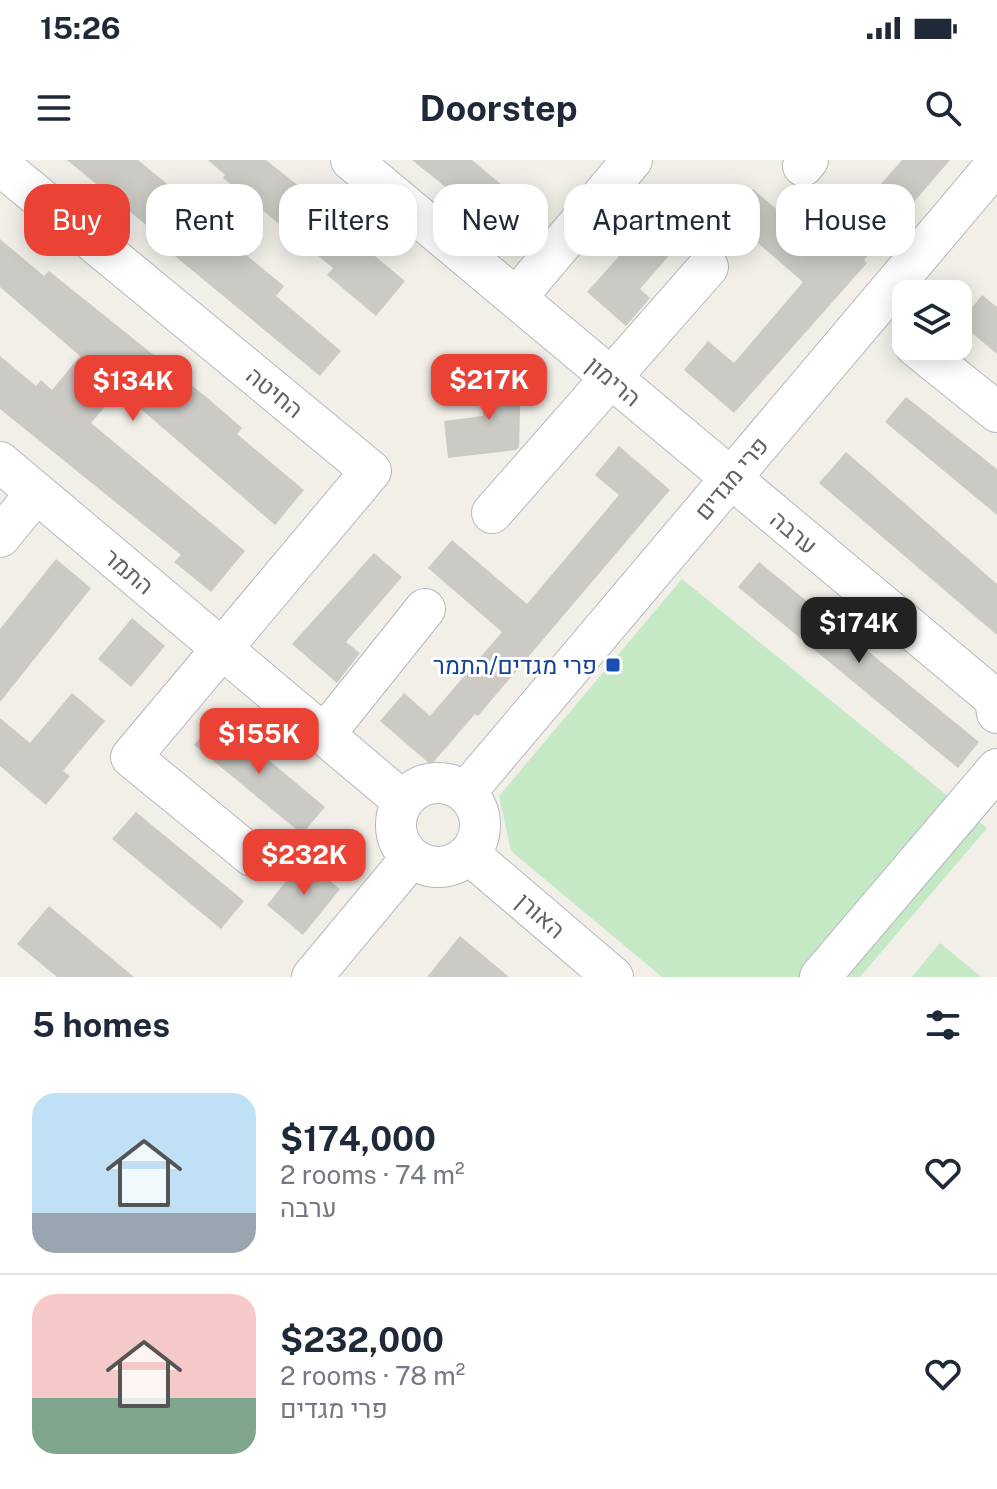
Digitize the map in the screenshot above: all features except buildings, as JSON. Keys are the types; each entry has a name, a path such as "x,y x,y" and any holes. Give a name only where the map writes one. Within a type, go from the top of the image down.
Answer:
{"street":[{"name":"הרימון","path":"351,160 730,478"},
{"path":"516,298 632,160"},
{"name":"פרי מגדים","path":"465,793 997,163"},
{"name":"החיטה","path":"0,165 371,471 222,649"},
{"path":"492,513 708,267"},
{"path":"872,311 892,327"},
{"path":"932,360 997,412"},
{"name":"התמר","path":"0,462 403,801"},
{"name":"ערבה","path":"730,478 995,699 997,713"},
{"path":"0,537 36,493"},
{"path":"324,735 425,609"},
{"path":"222,649 131,757 252,856"},
{"path":"820,977 997,769"},
{"path":"440,783 465,793 480,822 478,841 469,854 447,867 422,864 411,858 397,837 398,812 403,801 413,791 440,783"},
{"name":"האורן","path":"469,854 613,977"},
{"path":"312,977 411,858"}],"green space":[{"path":"682,579 987,828 860,977 662,977 511,851 499,796"},
{"path":"940,943 981,977 912,977"}],"place":[{"name":"פרי מגדים/התמר","path":"613,665"}]}
